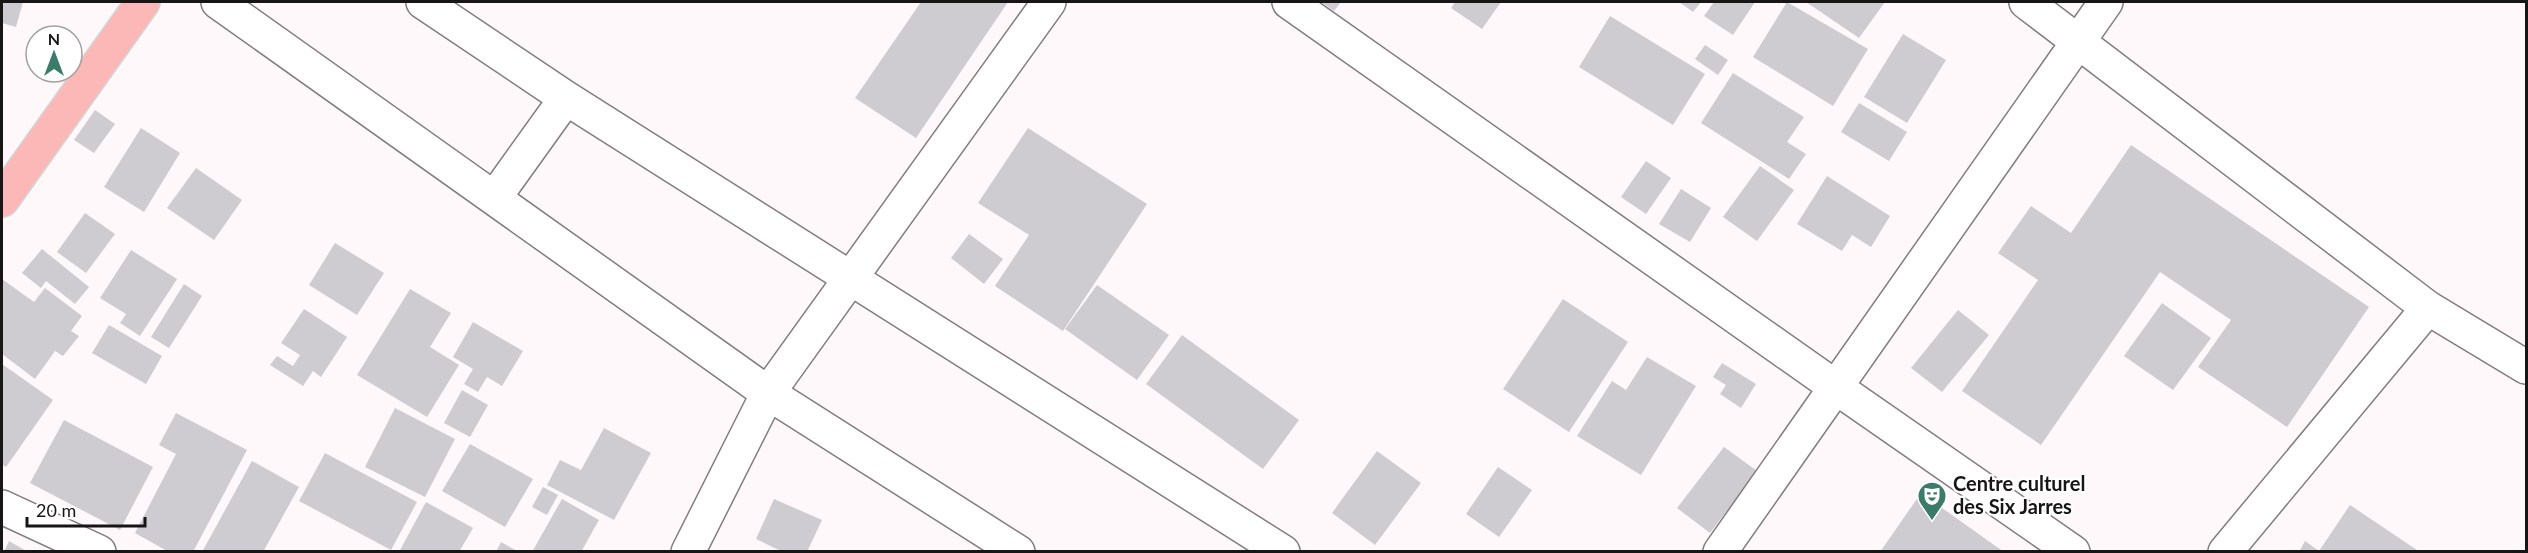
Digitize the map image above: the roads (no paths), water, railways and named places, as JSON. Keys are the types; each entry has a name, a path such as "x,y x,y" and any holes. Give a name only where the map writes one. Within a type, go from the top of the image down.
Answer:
{"main road":[{"path":"2,200 143,2"}],"street":[{"path":"218,2 768,393 1018,552"},
{"path":"423,2 566,98 1283,552"},
{"path":"688,552 768,393 1049,2"},
{"path":"1289,2 2073,552"},
{"path":"2026,2 2428,308 2526,367"},
{"path":"1720,552 1834,386 2106,2"},
{"path":"495,197 566,98"},
{"path":"2225,552 2428,308"},
{"path":"2,507 99,552"}],"place":[{"name":"Centre culturel des Six Jarres","path":"1932,522"}]}
